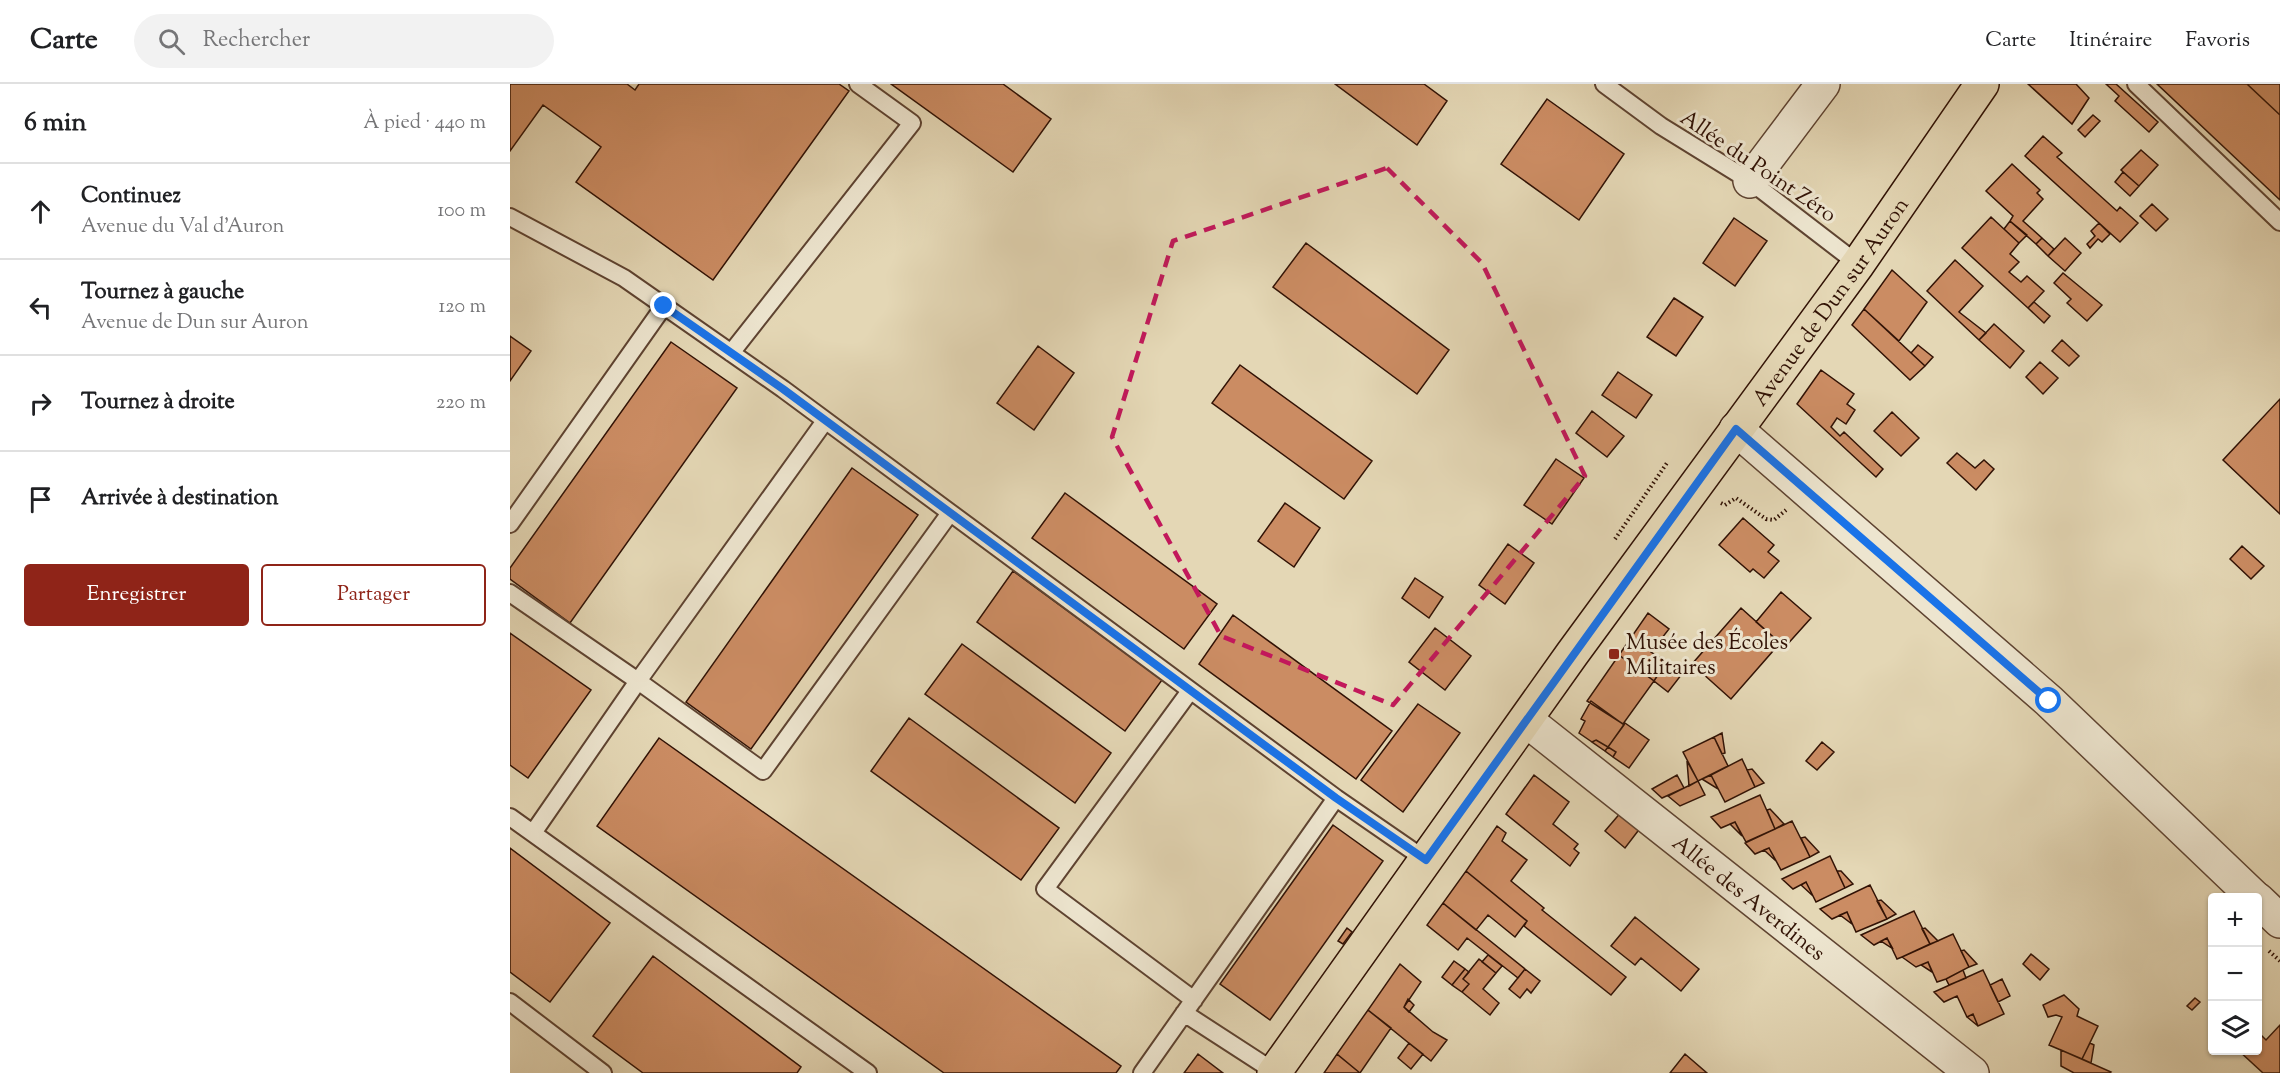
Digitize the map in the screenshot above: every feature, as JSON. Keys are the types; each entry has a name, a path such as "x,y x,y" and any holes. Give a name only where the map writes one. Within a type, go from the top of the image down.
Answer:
{"main road":[{"name":"Avenue de Dun sur Auron","path":"1275,1072 1526,720 1858,264 1982,84"}],"street":[{"path":"1750,181 1823,84"},
{"path":"1736,429 2049,701 2250,893"},
{"name":"Allée des Averdines","path":"1526,720 1972,1073"},
{"path":"2262,904 2280,921"}],"lane":[{"path":"731,353 912,123 858,84"},
{"name":"Allée du Point Zéro","path":"1604,84 1661,126 1750,181 1858,264"},
{"path":"2136,84 2280,222"},
{"path":"510,217 624,278 731,353 1336,798 1426,860"},
{"path":"510,524 664,306"},
{"path":"533,833 638,681 825,421"},
{"path":"510,593 763,771 950,513"},
{"path":"1190,691 1045,889 1189,1007 1275,1072"},
{"path":"1142,1073 1336,798"},
{"path":"510,817 864,1072"},
{"path":"510,1002 603,1073"}],"path":[{"path":"1718,501 1725,505 1736,498 1766,519 1774,520 1787,508"}],"highlighted area":[{"path":"1387,168 1482,263 1585,476 1393,705 1221,636 1112,437 1173,241"}],"building":[{"path":"510,84 627,84 635,90 639,84 839,84 849,91 713,280 576,182 601,147 543,105 510,151"},
{"path":"891,84 1003,84 1051,119 1013,172"},
{"path":"1335,84 1424,84 1447,101 1417,145"},
{"path":"2028,84 2076,84 2089,98 2072,124"},
{"path":"2106,84 2116,84 2158,122 2149,132 2115,101 2119,96"},
{"path":"2157,84 2247,84 2280,115 2280,200"},
{"path":"2247,84 2280,84 2280,115"},
{"path":"1547,99 1624,154 1579,220 1501,164"},
{"path":"2093,115 2100,121 2085,137 2078,130"},
{"path":"2043,136 2062,153 2057,157 2117,211 2120,207 2138,223 2120,242 2025,156"},
{"path":"2141,150 2158,165 2139,186 2121,170"},
{"path":"2012,164 2040,190 2037,193 2043,199 2023,221 2042,238 2036,244 2010,221 2013,216 1986,191"},
{"path":"2123,172 2139,186 2130,196 2115,182"},
{"path":"2152,204 2168,219 2156,231 2140,216"},
{"path":"1991,217 2019,243 2010,254 2019,262 2009,272 2021,282 2027,276 2044,291 2028,308 1962,248"},
{"path":"1734,218 1767,241 1735,286 1703,263"},
{"path":"2010,221 2027,235 2019,243 2004,229"},
{"path":"2099,223 2110,234 2102,242 2098,239 2090,248 2087,244 2095,236 2091,231"},
{"path":"2042,238 2054,249 2048,256 2036,244"},
{"path":"2065,238 2081,253 2065,271 2048,256"},
{"path":"1306,243 1449,350 1417,394 1273,287"},
{"path":"1955,260 1983,286 1959,312 1986,333 1979,340 1927,291"},
{"path":"1892,270 1927,302 1899,341 1864,309"},
{"path":"2063,273 2102,305 2087,321 2067,303 2071,299 2054,283"},
{"path":"1674,298 1703,317 1676,356 1647,337"},
{"path":"2034,302 2050,316 2044,323 2028,308"},
{"path":"1864,309 1925,366 1910,380 1852,325"},
{"path":"1994,324 2024,351 2010,368 1979,340"},
{"path":"510,336 531,351 510,381"},
{"path":"2062,340 2079,356 2069,366 2052,351"},
{"path":"671,342 737,388 570,623 510,579 510,568"},
{"path":"1918,345 1933,357 1925,366 1911,353"},
{"path":"1038,346 1074,373 1034,430 997,403"},
{"path":"2040,362 2058,378 2043,394 2026,377"},
{"path":"1240,365 1372,461 1344,499 1212,403"},
{"path":"1821,370 1854,394 1847,404 1855,410 1846,424 1837,418 1831,427 1840,436 1844,432 1883,469 1876,477 1797,404"},
{"path":"1618,372 1652,395 1636,418 1602,395"},
{"path":"2280,399 2280,514 2223,460"},
{"path":"1592,411 1624,436 1607,457 1576,433"},
{"path":"1892,412 1919,438 1901,456 1874,431"},
{"path":"1957,453 1975,468 1984,460 1994,469 1976,490 1947,463"},
{"path":"1556,459 1584,478 1552,524 1524,505"},
{"path":"852,468 918,515 751,749 686,702"},
{"path":"1065,493 1217,604 1184,649 1032,538"},
{"path":"1285,503 1320,528 1294,567 1258,541"},
{"path":"1743,518 1774,545 1768,552 1779,561 1764,578 1753,569 1750,572 1719,545"},
{"path":"1508,544 1534,563 1505,604 1479,585"},
{"path":"2242,546 2264,566 2251,579 2230,559"},
{"path":"1013,571 1162,680 1125,731 977,622"},
{"path":"1415,578 1443,597 1429,618 1402,598"},
{"path":"1781,592 1811,618 1785,647 1756,622"},
{"path":"1741,608 1780,643 1731,699 1692,664"},
{"path":"1648,613 1669,629 1651,652 1666,662 1654,681 1619,655"},
{"path":"1233,615 1392,731 1356,779 1199,664"},
{"path":"1435,628 1471,656 1445,690 1409,662"},
{"path":"510,633 591,690 528,778 510,765"},
{"path":"962,644 1111,753 1075,803 925,694"},
{"path":"1619,655 1654,681 1623,724 1587,701"},
{"path":"1666,662 1682,674 1668,692 1654,681"},
{"path":"1591,701 1624,725 1608,747 1596,740 1592,742 1579,733 1585,721 1581,719"},
{"path":"1418,704 1460,733 1403,812 1361,780"},
{"path":"909,718 1059,828 1021,880 871,771"},
{"path":"1625,723 1649,740 1629,768 1613,757 1616,752 1608,747"},
{"path":"1722,733 1725,753 1722,754 1714,737"},
{"path":"1714,737 1728,766 1698,781 1683,752"},
{"path":"659,738 1121,1066 1116,1073 944,1073 597,826"},
{"path":"1596,740 1608,747 1605,751 1592,742"},
{"path":"1822,742 1834,752 1817,770 1806,761"},
{"path":"1608,747 1616,752 1613,757 1605,751"},
{"path":"1742,759 1755,787 1725,802 1711,775"},
{"path":"1687,761 1698,781 1689,786"},
{"path":"1752,769 1764,783 1755,787 1747,770"},
{"path":"1534,775 1569,802 1553,824 1578,844 1574,849 1579,853 1570,866 1506,814"},
{"path":"1677,775 1684,788 1662,798 1652,789"},
{"path":"1711,775 1718,789 1702,779"},
{"path":"1698,781 1705,795 1680,806 1668,796"},
{"path":"1760,795 1775,829 1746,842 1735,822 1721,828 1711,817"},
{"path":"1770,809 1784,824 1775,829 1767,810"},
{"path":"1622,811 1641,827 1625,848 1605,831"},
{"path":"1792,821 1810,857 1781,870 1769,848 1755,854 1745,843"},
{"path":"1735,822 1742,836 1730,824"},
{"path":"1333,825 1383,861 1270,1020 1220,984"},
{"path":"1497,826 1506,833 1502,841 1527,860 1511,881 1544,908 1542,910 1626,977 1611,995 1524,926 1527,921 1466,871"},
{"path":"1805,837 1819,852 1810,857 1801,838"},
{"path":"510,848 610,923 550,1002 510,972"},
{"path":"1769,848 1776,861 1764,850"},
{"path":"1830,856 1845,888 1816,902 1806,882 1793,889 1782,879"},
{"path":"1466,871 1527,921 1515,937 1488,915 1476,930 1443,903"},
{"path":"1837,871 1841,871 1853,884 1845,888"},
{"path":"1806,882 1813,896 1801,885"},
{"path":"1870,885 1887,919 1856,932 1847,912 1832,919 1820,909"},
{"path":"1881,900 1896,914 1887,919 1877,901"},
{"path":"1443,903 1525,969 1518,978 1467,938 1458,950 1427,925"},
{"path":"1914,911 1930,944 1902,957 1897,959 1887,938 1874,945 1861,935"},
{"path":"1847,912 1852,924 1840,915"},
{"path":"1635,917 1699,969 1681,991 1641,958 1635,965 1611,946"},
{"path":"1347,928 1352,932 1343,944 1338,941"},
{"path":"1925,928 1938,941 1930,944 1922,929"},
{"path":"1953,934 1969,967 1946,979 1937,982 1928,962 1916,967 1902,957"},
{"path":"1887,938 1893,949 1881,941"},
{"path":"1964,950 1977,964 1969,967 1961,951"},
{"path":"2031,954 2049,969 2040,980 2023,964"},
{"path":"1488,955 1502,966 1496,973 1482,962"},
{"path":"653,956 801,1067 797,1073 643,1073 593,1036"},
{"path":"1479,959 1496,973 1483,989 1499,1003 1490,1015 1462,992 1469,984 1463,979"},
{"path":"1454,961 1465,969 1452,985 1442,977"},
{"path":"1928,962 1932,972 1921,965"},
{"path":"1400,964 1421,982 1404,1007 1433,1032 1447,1040 1431,1061 1368,1010"},
{"path":"1465,969 1469,972 1463,979 1469,984 1462,992 1452,985"},
{"path":"1525,969 1540,981 1531,993 1527,989 1520,998 1509,989"},
{"path":"1963,970 1966,978 1949,985 1946,979"},
{"path":"1983,970 2004,1014 1978,1026 1973,1014 1967,1017 1957,996 1944,1002 1934,992"},
{"path":"2002,979 2010,996 1998,1002 1990,985"},
{"path":"2064,995 2079,1009 2077,1016 2098,1026 2082,1059 2049,1045 2062,1017 2056,1015 2048,1017 2043,1005"},
{"path":"2195,998 2200,1002 2192,1010 2187,1006"},
{"path":"1408,999 1414,1005 1409,1012 1404,1007"},
{"path":"1368,1010 1391,1028 1360,1073 1337,1054"},
{"path":"1973,1014 1978,1026 1967,1017"},
{"path":"2280,1025 2280,1073 2263,1073 2243,1055 2262,1055 2262,1036 2266,1040"},
{"path":"1409,1043 1423,1054 1411,1069 1398,1058"},
{"path":"2090,1043 2094,1045 2091,1063 2082,1059"},
{"path":"2061,1050 2111,1072 2074,1073 2061,1066"},
{"path":"1198,1054 1223,1073 1184,1073"},
{"path":"1337,1054 1360,1073 1324,1073"},
{"path":"1685,1054 1707,1073 1670,1073"}],"place":[{"name":"Musée des Écoles Militaires","path":"1614,654"}],"route":[{"path":"664,306 783,389 1336,798 1426,860 1736,429 2049,701"}]}
